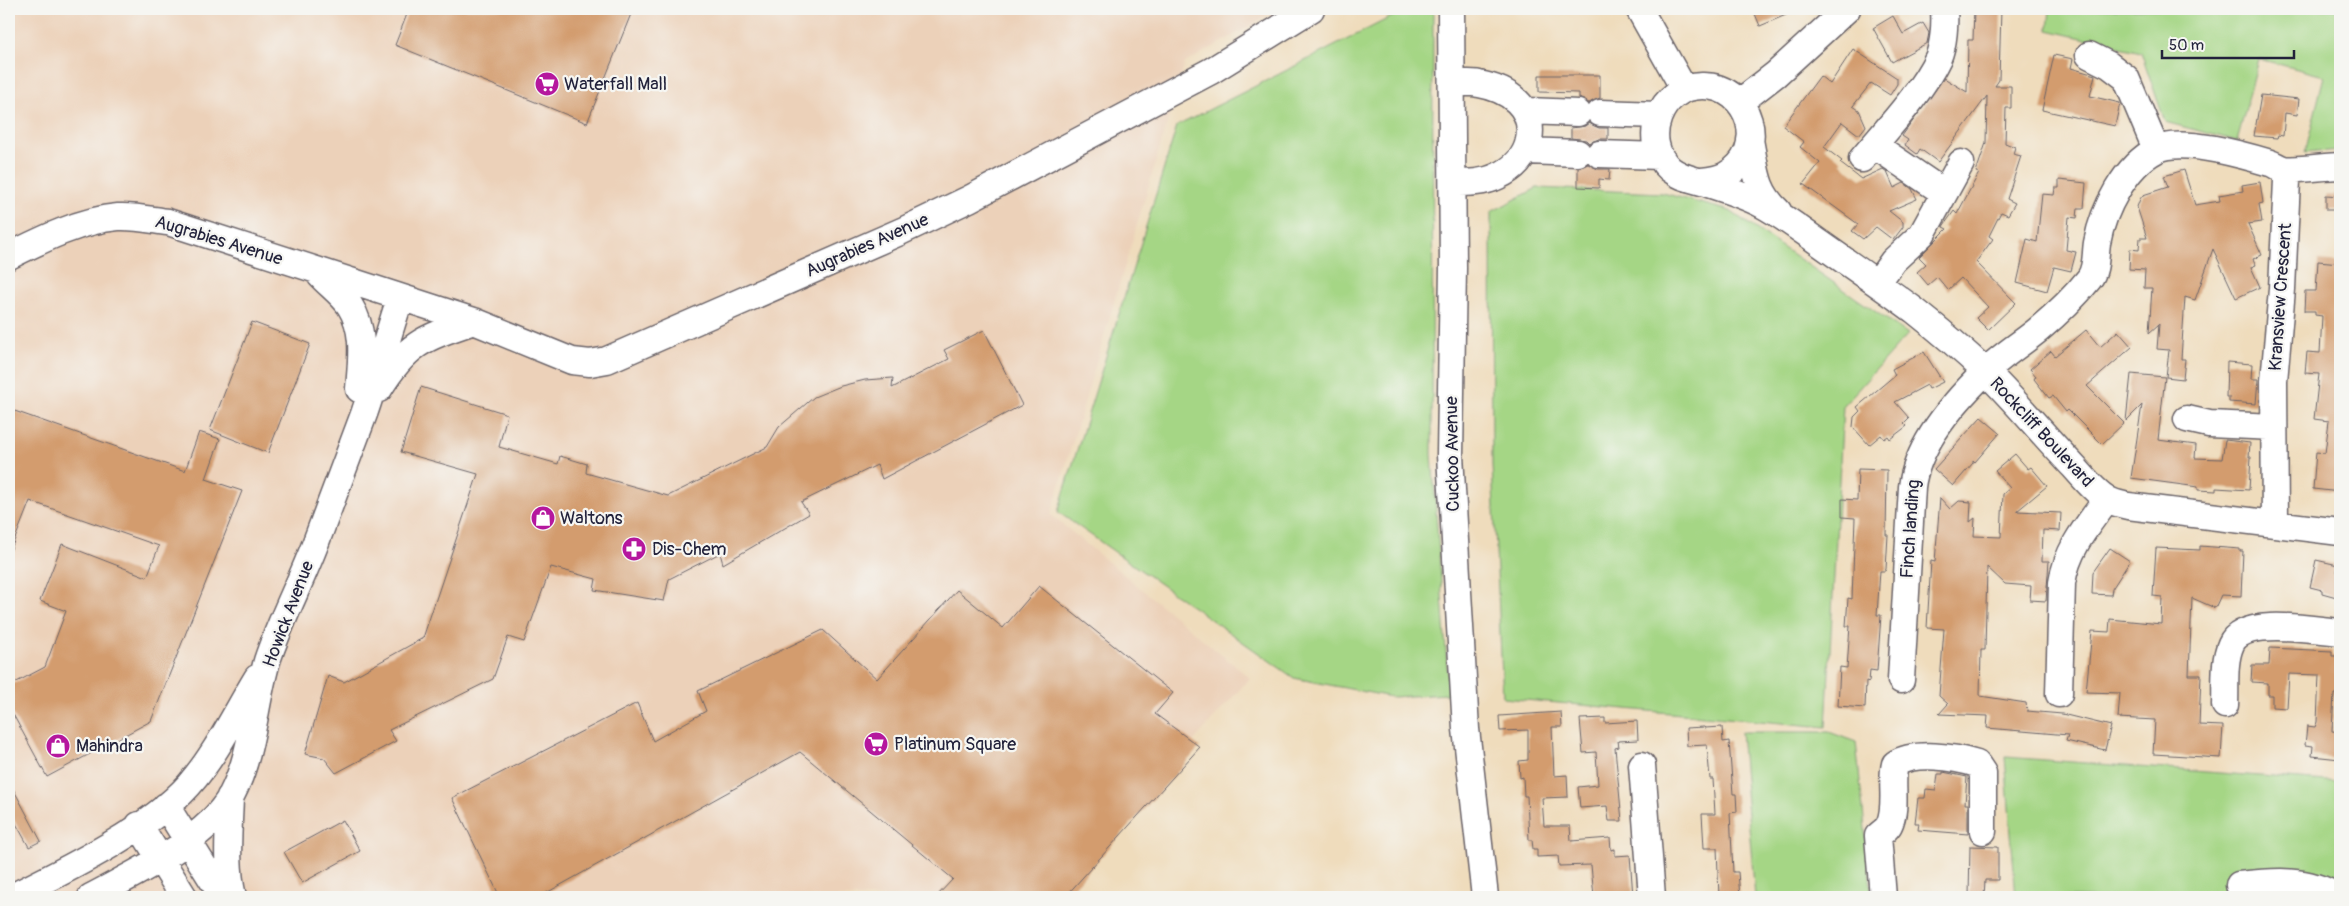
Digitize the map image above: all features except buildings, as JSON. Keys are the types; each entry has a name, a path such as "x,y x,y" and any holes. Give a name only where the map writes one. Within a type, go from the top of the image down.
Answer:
{"street":[{"name":"Augrabies Avenue","path":"9,256 64,232 118,217 168,222 400,299 474,321 572,361 590,363 607,360 902,231 969,199 1211,72 1311,9"},
{"name":"Cuckoo Avenue","path":"1451,9 1450,455 1466,729 1485,897"},
{"path":"1639,9 1684,89"},
{"path":"1740,102 1776,74 1847,9"},
{"path":"1943,192 1868,152 1926,79 1938,57 1943,35 1944,9"},
{"path":"2089,55 2109,65 2126,78 2156,149"},
{"path":"1452,83 1479,84 1497,89 1514,99 1527,111 1531,132 1527,151 1516,165 1498,177 1474,183 1452,183"},
{"path":"1694,86 1713,87 1730,94 1740,102 1748,118 1757,182 1765,199 1790,222 1760,203 1702,181 1685,178 1670,169 1660,156 1655,143 1658,115 1665,104 1684,89 1694,86"},
{"path":"1527,111 1658,115"},
{"path":"1702,181 1719,179 1736,168 1748,150 1750,140"},
{"path":"1985,372 2068,303 2091,277 2095,266 2097,242 2113,198 2123,179 2139,161 2156,149 2174,145 2192,145 2270,163 2284,169 2340,166"},
{"path":"1527,151 1660,156"},
{"path":"1878,282 1893,262 1922,234 1943,192 1961,163"},
{"name":"Kransview Crescent","path":"2275,524 2274,381 2282,289 2287,180 2284,169"},
{"name":"Rockcliff Boulevard","path":"1790,222 1878,282 1931,324 1985,372 2107,500 2128,506 2340,532"},
{"path":"316,271 349,305 361,334 361,421"},
{"name":"Howick Avenue","path":"91,897 162,859 214,819 230,796 251,739 267,661 316,542 361,421 400,299"},
{"path":"361,421 392,368 404,353 430,336 474,321"},
{"name":"Finch landing","path":"1900,680 1914,472 1918,458 1930,437 1985,372"},
{"path":"2187,419 2210,424 2274,427"},
{"path":"2059,694 2062,583 2065,567 2080,534 2107,500"},
{"path":"2225,705 2227,656 2231,642 2239,633 2252,628 2270,627 2340,632"},
{"path":"12,897 127,834 166,806 188,786 208,762 267,661"},
{"path":"1883,897 1878,836 1889,825 1892,814 1892,772 1894,764 1908,757 1942,758 1977,764 1983,773 1983,831"},
{"path":"1642,765 1652,897"},
{"path":"230,796 226,855 227,872 233,897"},
{"path":"166,806 223,897"},
{"path":"139,825 184,897"},
{"path":"2239,885 2269,881 2299,882 2322,888 2338,897"},
{"path":"112,897 119,897"}],"shaded area":[{"path":"9,9 1280,9 1185,63 1051,515 1250,678 1054,897 9,897"}],"green space":[{"path":"1407,9 1433,9 1432,455 1449,694 1391,697 1294,678 1058,512 1177,126"},
{"path":"2050,9 2340,9 2340,150 2305,153 2324,76 2259,59 2237,141 2165,122 2141,52 2048,30"},
{"path":"1537,188 1663,193 1730,211 1908,334 1843,406 1826,727 1503,698 1492,465 1491,212"},
{"path":"1741,732 1829,732 1856,742 1872,897 1755,897"},
{"path":"2005,757 2340,782 2340,897 2016,897"}],"place":[{"name":"Waterfall Mall","path":"547,84"},
{"name":"Waltons","path":"543,518"},
{"name":"Dis-Chem","path":"634,549"},
{"name":"Platinum Square","path":"876,744"},
{"name":"Mahindra","path":"58,746"}]}
